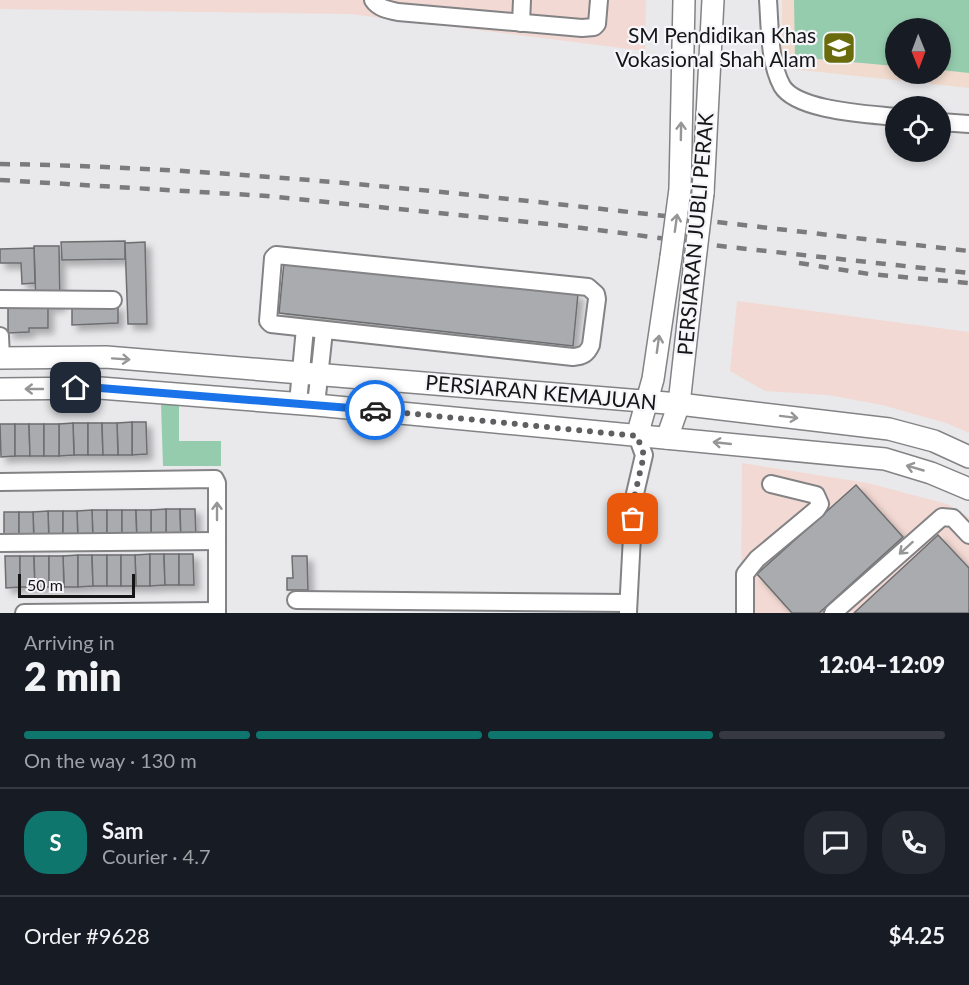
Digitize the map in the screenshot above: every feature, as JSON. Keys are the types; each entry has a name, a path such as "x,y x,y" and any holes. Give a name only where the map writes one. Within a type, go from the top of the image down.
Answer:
{"main road":[{"name":"PERSIARAN JUBLI PERAK","path":"640,445 653,379 680,189 684,0"},
{"name":"PERSIARAN JUBLI PERAK","path":"667,438 680,404 703,193 713,0"},
{"name":"PERSIARAN KEMAJUAN","path":"1,358 106,357 680,404 889,429 934,441 969,457"},
{"name":"PERSIARAN KEMAJUAN","path":"0,389 100,388 307,404 640,445 667,438 885,459 931,472 969,489"}],"street":[{"path":"373,0 387,10 398,12 594,27 598,20 599,0"},
{"path":"521,23 522,0"},
{"path":"768,0 776,68 783,88 801,100 827,109 885,116"},
{"path":"951,123 969,124"},
{"path":"274,255 588,286 596,294 597,299 591,345 588,352 581,357 305,328 271,324 268,321 274,255"},
{"path":"0,299 113,300"},
{"path":"305,328 310,373 307,404"},
{"path":"310,373 324,331"},
{"path":"0,336 1,358"},
{"path":"296,600 415,607 628,608 634,498 640,445"},
{"path":"0,482 215,479 218,483 217,612 24,613"},
{"path":"745,613 745,574 757,560 817,510 820,504 816,495 771,484"},
{"path":"834,613 942,517 953,518 969,535"},
{"path":"0,543 218,541"}],"shaded area":[{"path":"0,0 646,0 645,51 350,14 0,9"},
{"name":"SM Pendidikan Khas Vokasional Shah Alam","path":"782,0 969,0 969,88 932,84 951,84 951,18 885,18 885,79 782,68"},
{"path":"737,301 969,332 969,433 946,423 882,405 828,395 765,391 730,371"},
{"path":"742,463 868,483 947,504 969,517 969,613 741,613"}],"green space":[{"name":"SM Pendidikan Khas Vokasional Shah Alam","path":"794,0 969,0 969,73 951,71 951,18 885,18 885,65 795,57"},
{"path":"161,404 179,405 179,441 221,441 221,466 163,466"}],"building":[{"path":"125,241 125,259 62,260 61,242"},
{"path":"145,242 147,324 128,324 125,243"},
{"path":"34,246 59,246 60,306 36,306"},
{"path":"34,248 35,283 22,284 21,263 0,263 0,249"},
{"path":"284,262 578,294 573,346 279,313"},
{"path":"118,305 118,323 72,325 72,306"},
{"path":"8,306 48,308 48,328 29,328 29,332 8,333"},
{"path":"132,422 146,422 147,454 132,455"},
{"path":"132,422 132,455 118,455 117,423"},
{"path":"73,423 88,423 88,455 74,455"},
{"path":"73,423 74,455 59,456 59,424"},
{"path":"88,423 102,423 103,455 88,455"},
{"path":"102,423 117,423 118,455 103,455"},
{"path":"0,424 15,424 15,456 1,457"},
{"path":"15,424 29,424 30,456 15,456"},
{"path":"29,424 44,424 44,456 30,456"},
{"path":"44,424 59,424 59,456 44,456"},
{"path":"856,485 903,537 819,613 792,613 757,574"},
{"path":"166,509 180,509 181,541 166,541"},
{"path":"166,509 166,541 151,541 151,510"},
{"path":"180,509 195,509 196,540 181,541"},
{"path":"92,510 107,510 107,542 93,542"},
{"path":"92,510 93,542 78,542 77,511"},
{"path":"107,510 122,510 122,541 107,542"},
{"path":"122,510 136,510 137,541 122,541"},
{"path":"136,510 151,510 151,541 137,541"},
{"path":"48,511 63,511 63,542 49,543"},
{"path":"48,511 49,543 34,543 33,512"},
{"path":"63,511 77,511 78,542 63,542"},
{"path":"4,512 19,512 19,543 4,543"},
{"path":"19,512 33,512 34,543 19,543"},
{"path":"938,535 969,568 969,613 854,613"},
{"path":"150,554 150,586 136,586 135,555"},
{"path":"150,554 164,554 165,585 150,586"},
{"path":"164,554 179,554 179,585 165,585"},
{"path":"179,554 193,554 194,585 179,585"},
{"path":"78,555 78,587 64,587 63,556"},
{"path":"78,555 92,555 93,586 78,587"},
{"path":"92,555 107,555 107,586 93,586"},
{"path":"107,555 121,555 121,586 107,586"},
{"path":"121,555 135,555 136,586 121,586"},
{"path":"5,556 20,556 20,587 6,588"},
{"path":"20,556 34,556 35,587 20,587"},
{"path":"34,556 49,556 49,587 35,587"},
{"path":"49,556 63,556 64,587 49,587"},
{"path":"292,556 307,556 308,590 287,590 287,578 293,578"}],"railway":[{"path":"0,164 154,169 359,184 550,203 969,251"},
{"path":"0,180 267,196 567,226 729,247 969,273"},
{"path":"799,263 869,274 969,283"}],"way so far":[{"path":"375,410 637,436 644,455 634,498 633,519"}],"place":[{"name":"SM Pendidikan Khas Vokasional Shah Alam","path":"839,48"}],"route":[{"path":"76,388 375,410"}]}
